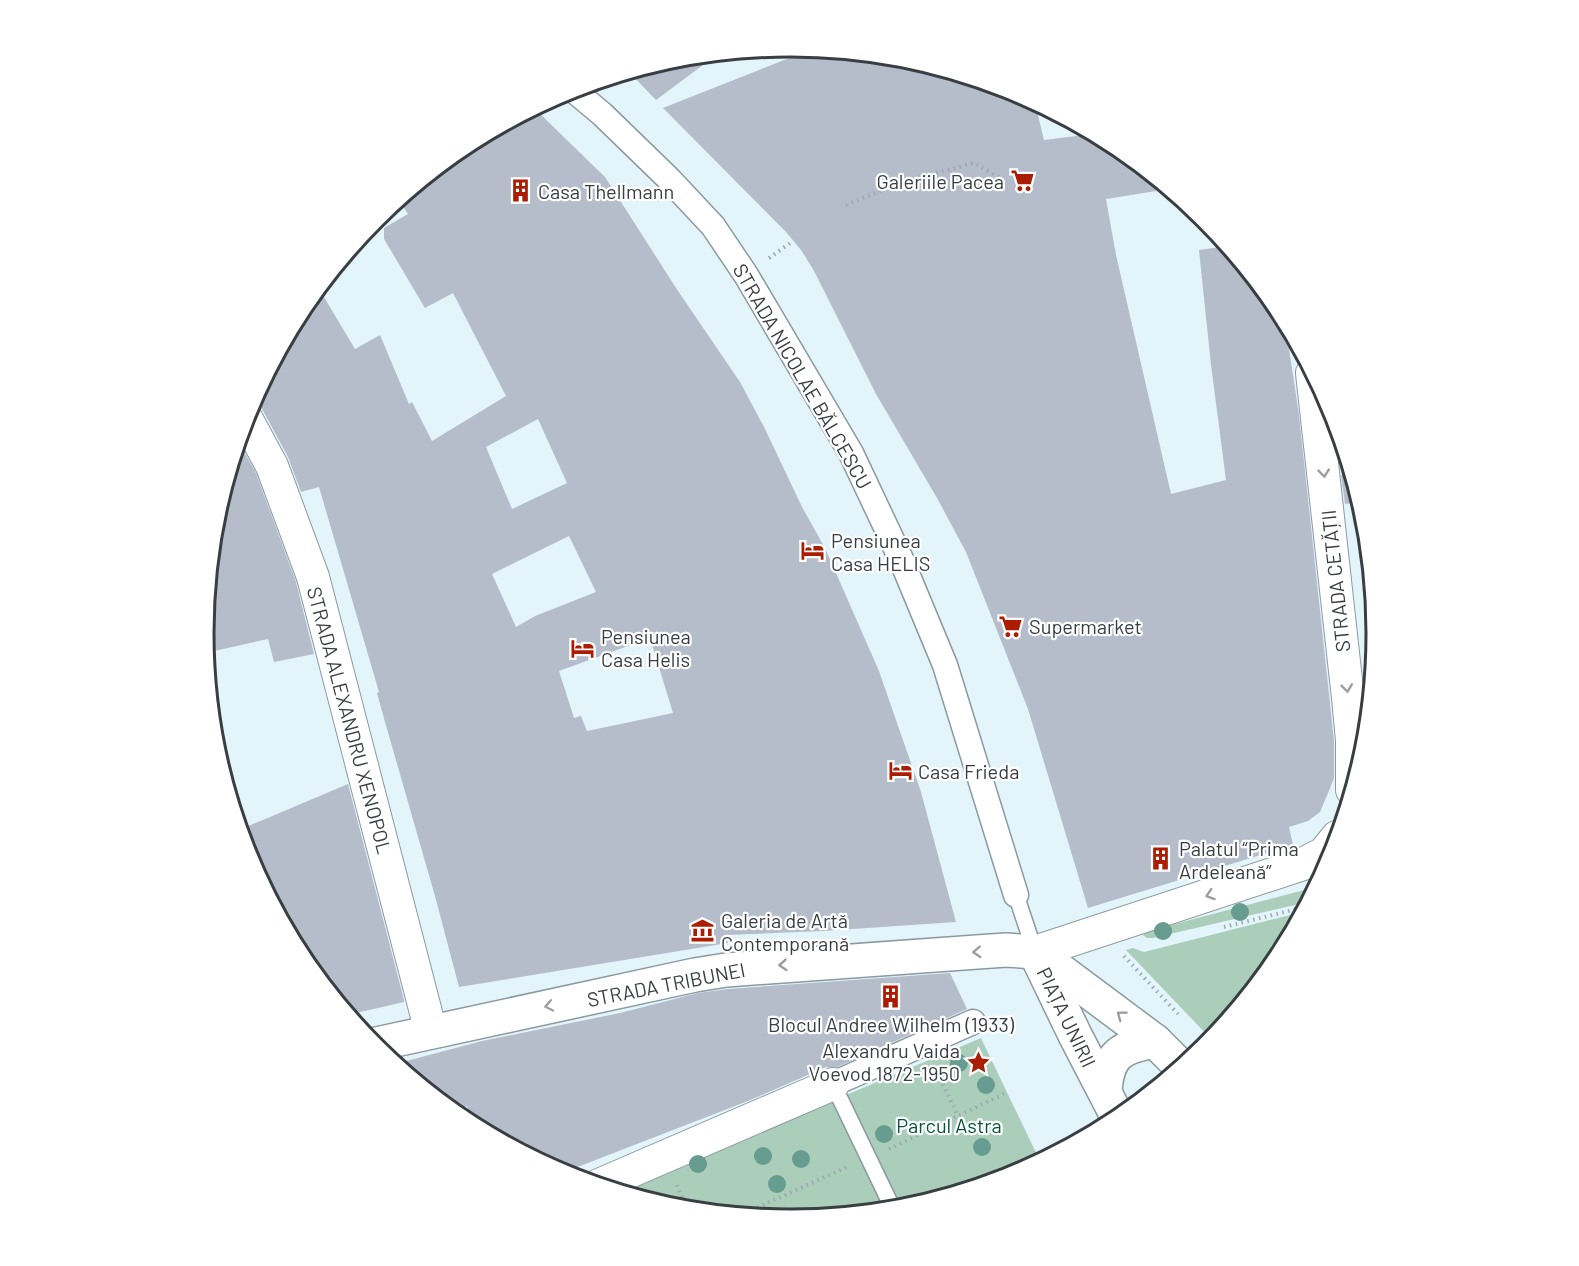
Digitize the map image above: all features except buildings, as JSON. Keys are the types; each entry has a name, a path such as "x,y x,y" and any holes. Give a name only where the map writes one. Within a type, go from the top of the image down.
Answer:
{"street":[{"name":"STRADA NICOLAE BĂLCESCU","path":"581,97 669,179 712,226 746,275 851,453 901,559 945,665 1016,895"},
{"name":"STRADA CETĂȚII","path":"1315,398 1358,726"},
{"name":"STRADA ALEXANDRU XENOPOL","path":"251,428 272,466 313,577 431,1032"},
{"path":"1035,952 1303,864 1321,854"},
{"name":"STRADA TRIBUNEI","path":"384,1042 726,970 978,951 1035,952"},
{"name":"PIAȚA UNIRII","path":"1035,952 1155,1041 1175,1061"},
{"name":"PIAȚA UNIRII","path":"1035,952 1111,1104"},
{"path":"611,1180 973,1022"},
{"path":"1111,1104 1106,1074 1110,1062 1127,1047 1155,1041"}],"lane":[{"name":"STRADA NICOLAE BĂLCESCU","path":"1016,895 1035,952"},
{"path":"833,1084 889,1200"}],"path":[{"path":"846,205 902,182 974,163 1001,178"},
{"path":"1116,948 1184,1020"},
{"path":"923,1044 958,1116"}],"green space":[{"path":"1305,890 1297,905 1153,938 1147,938 1143,935 1144,932"},
{"path":"1291,915 1246,984 1205,1032 1126,950 1133,948 1144,952"},
{"name":"Parcul Astra","path":"981,1038 1036,1153 975,1178 939,1189 902,1198 827,1208 752,1208 714,1204 677,1198 631,1186"}],"place":[{"name":"Galeriile Pacea","path":"1022,181"},
{"name":"Casa Thellmann","path":"520,191"},
{"name":"Pensiunea Casa HELIS","path":"813,551"},
{"name":"Supermarket","path":"1011,626"},
{"name":"Pensiunea Casa Helis","path":"583,648"},
{"name":"Casa Frieda","path":"900,771"},
{"name":"Palatul “Prima Ardeleană”","path":"1161,859"},
{"name":"Galeria de Artă Contemporană","path":"703,931"},
{"name":"Blocul Andree Wilhelm (1933)","path":"891,996"},
{"name":"Alexandru Vaida Voevod 1872-1950","path":"978,1062"}]}
